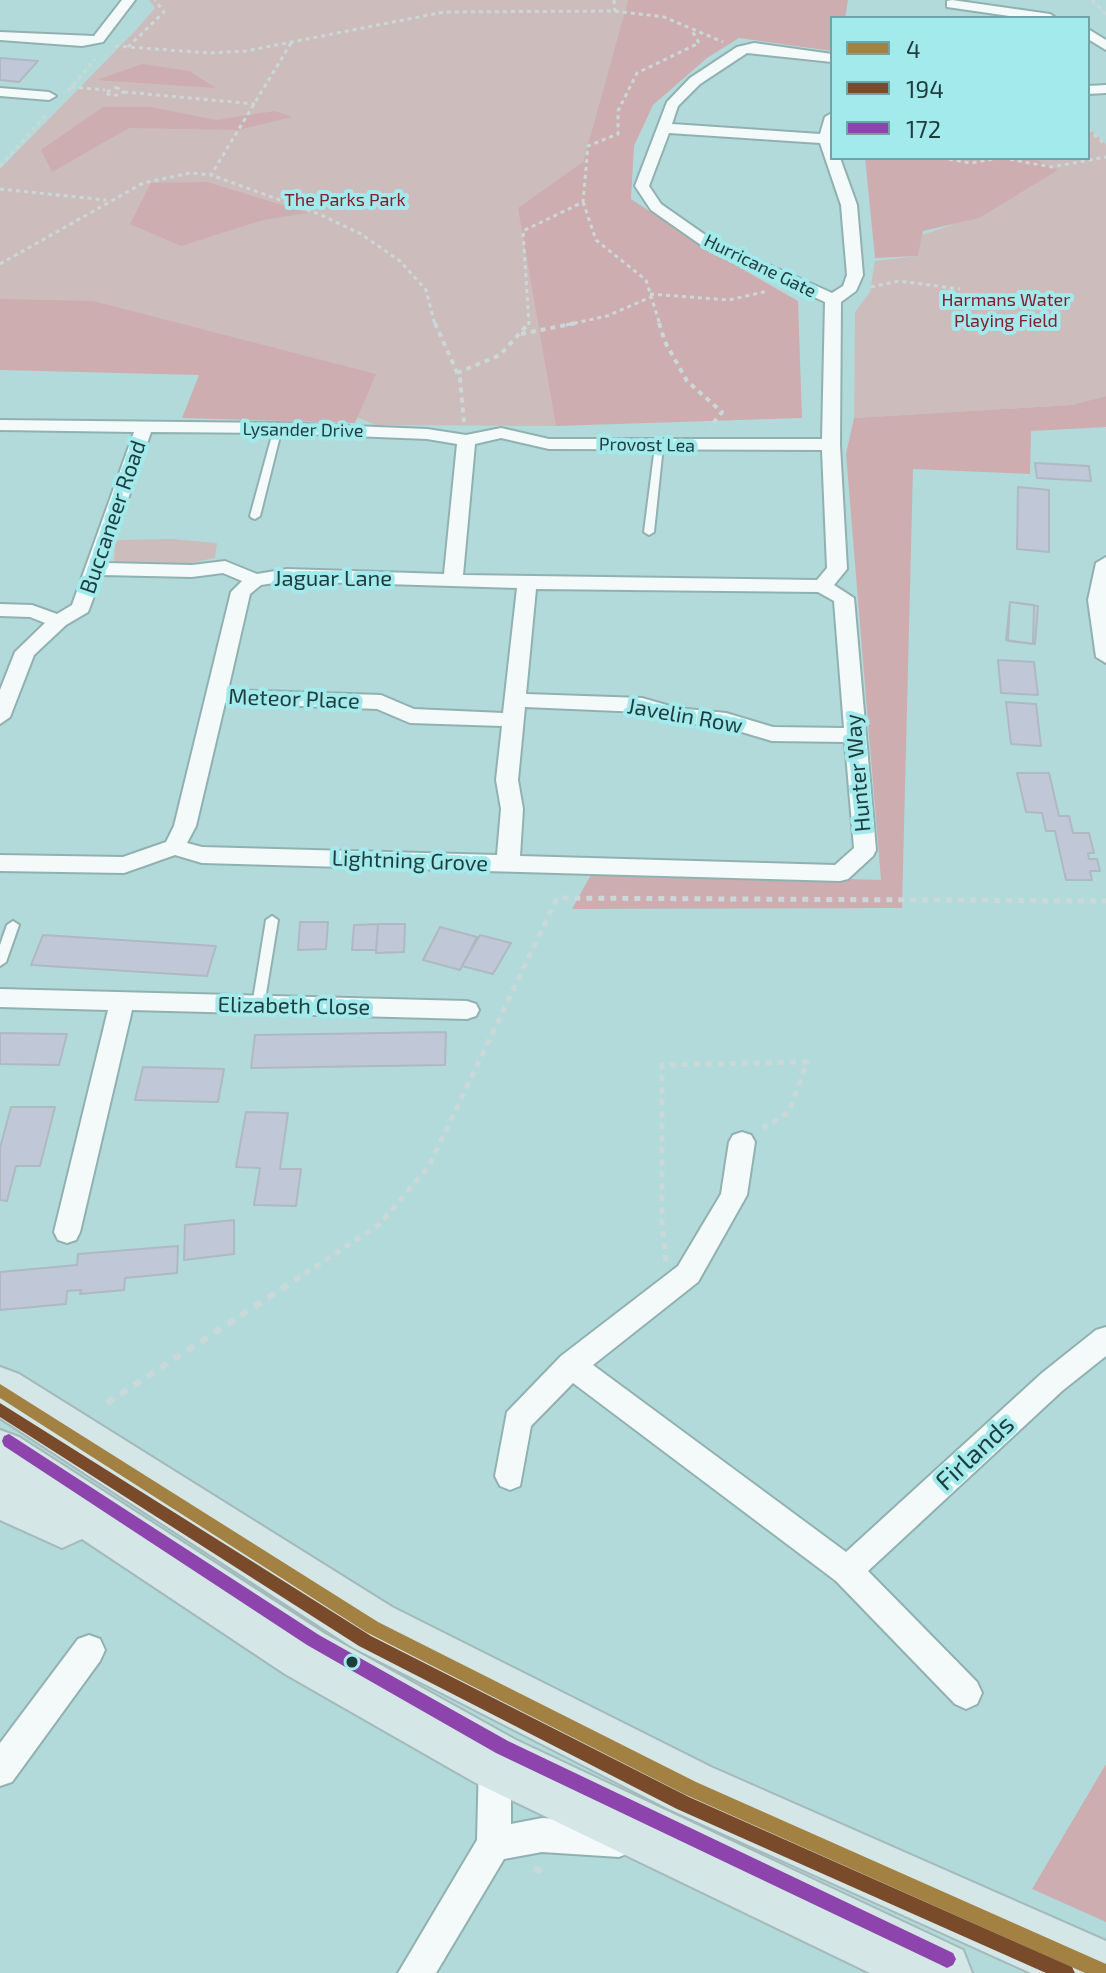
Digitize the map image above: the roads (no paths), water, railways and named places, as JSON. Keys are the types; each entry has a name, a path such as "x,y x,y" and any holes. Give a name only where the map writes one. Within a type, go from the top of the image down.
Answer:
{"highway":[{"path":"0,1390 372,1627 690,1788 1105,1973"},
{"path":"0,1454 164,1565 305,1654 495,1761 940,1973"},
{"path":"0,1493 164,1565"}],"street":[{"path":"0,36 82,42 98,39 129,0"},
{"path":"952,4 968,3 1039,16"},
{"name":"Hurricane Gate","path":"830,58 770,47 742,50 695,81 672,105 642,186 656,207 706,242 833,300"},
{"path":"0,92 49,96"},
{"path":"662,128 826,139 830,124"},
{"name":"Hurricane Gate","path":"826,139 830,151"},
{"name":"Hurricane Gate","path":"833,160 849,205 855,275 850,288 833,300"},
{"name":"Hurricane Gate","path":"831,445 835,368 833,300"},
{"name":"Lysander Drive","path":"0,425 278,428 427,434 466,440"},
{"name":"Buccaneer Road","path":"0,717 25,652 59,621 81,608 144,428"},
{"name":"Provost Lea","path":"466,440 501,433 549,444 696,446 793,442 831,445"},
{"path":"453,580 466,440"},
{"path":"822,586 837,569 831,445"},
{"path":"1106,563 1098,600 1106,657"},
{"path":"97,569 192,571 225,567 255,580"},
{"name":"Jaguar Lane","path":"174,847 185,826 241,592 255,580 287,575 822,586"},
{"name":"Lightning Grove","path":"174,847 202,855 508,864 512,809 507,780 527,582"},
{"name":"Hunter Way","path":"508,864 840,873 865,850 844,598 822,586"},
{"path":"0,610 32,611 59,621"},
{"name":"Meteor Place","path":"215,696 381,702 410,716 515,710"},
{"name":"Javelin Row","path":"515,710 642,705 676,715 726,720 772,734 854,735"},
{"path":"0,863 124,865 174,847"},
{"name":"Elizabeth Close","path":"0,998 467,1010"},
{"path":"67,1232 122,1002"},
{"path":"510,1476 517,1421 571,1365 688,1274 734,1195 742,1142"},
{"name":"Firlands","path":"847,1571 1052,1382 1106,1339"},
{"path":"571,1365 847,1571 966,1693"},
{"path":"0,1770 89,1650"},
{"path":"416,1973 494,1844 495,1761"},
{"path":"494,1844 542,1835 574,1835 673,1847"}],"lane":[{"path":"255,516 278,428"},
{"path":"649,532 659,446"},
{"path":"258,1006 272,920"},
{"path":"0,962 13,925"}],"park label":[{"name":"The Parks Park","path":"345,200"},
{"name":"Harmans Water Playing Field","path":"1006,310"}]}
